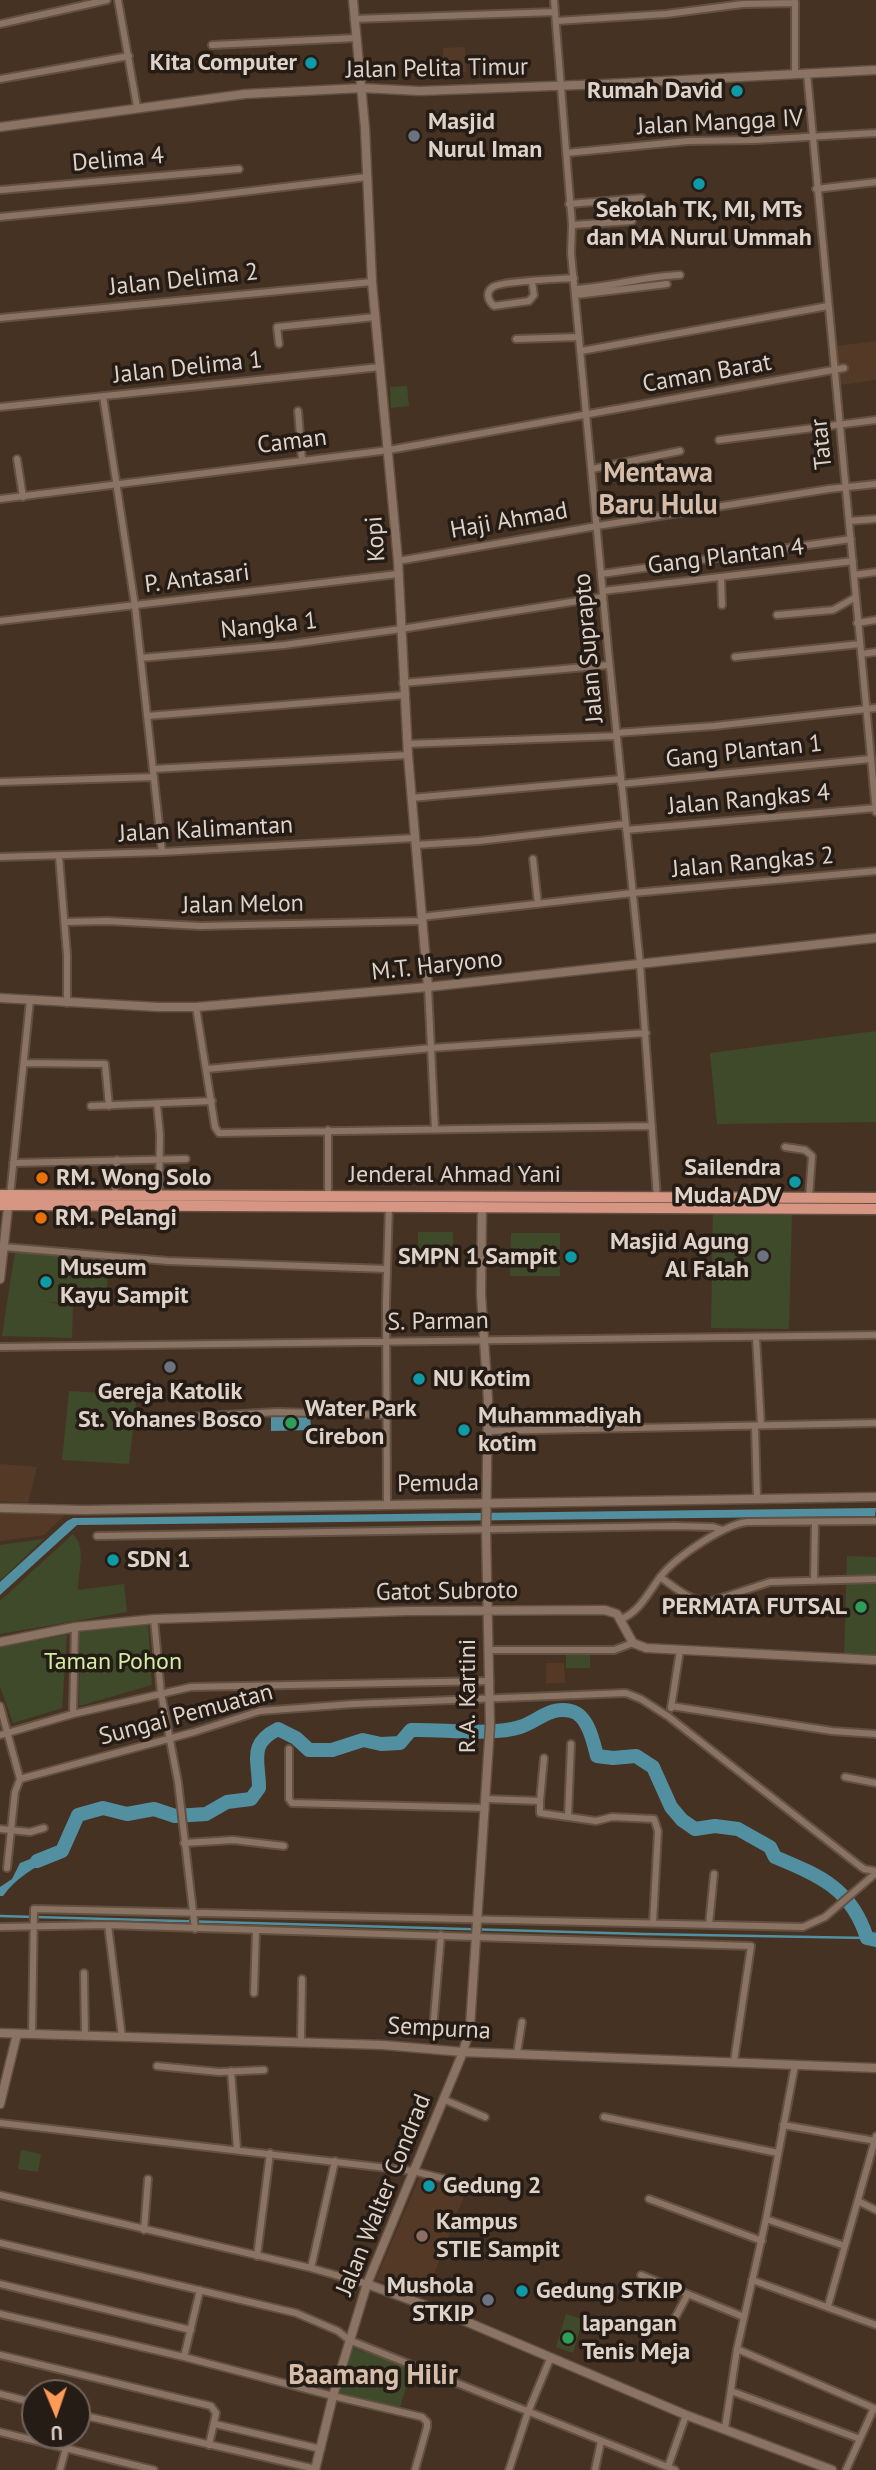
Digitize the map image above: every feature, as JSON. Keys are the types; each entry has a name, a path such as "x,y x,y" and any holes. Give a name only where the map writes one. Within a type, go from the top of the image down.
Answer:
{"highway":[{"name":"Jenderal Ahmad Yani","path":"5,1200 34,1196 328,1195 876,1209"},
{"name":"Jenderal Ahmad Yani","path":"5,1200 41,1205 482,1206 876,1198"}],"street":[{"path":"0,24 107,0"},
{"path":"118,0 138,107"},
{"name":"Kopi","path":"353,0 362,88 372,282 398,561 411,798 428,987"},
{"name":"Jalan Suprapto","path":"554,0 579,337 640,964 657,1202"},
{"path":"556,21 666,14 743,4 795,1 795,74"},
{"path":"354,19 555,12"},
{"path":"212,45 356,38"},
{"path":"0,79 129,56"},
{"name":"Jalan Pelita Timur","path":"0,127 245,94 362,88 420,91 561,86 876,70"},
{"name":"Tatar","path":"807,73 876,810"},
{"name":"Jalan Mangga IV","path":"566,153 688,141 876,133"},
{"name":"Delima 4","path":"0,190 239,169"},
{"path":"0,217 214,196 367,177"},
{"path":"816,189 876,182"},
{"path":"569,204 642,198"},
{"path":"572,225 632,221"},
{"path":"576,292 649,276 680,275"},
{"path":"532,282 534,295 529,301 494,306 489,301 490,289 496,285 574,278"},
{"name":"Jalan Delima 2","path":"0,318 372,282"},
{"path":"576,292 667,284"},
{"path":"581,351 828,306"},
{"path":"279,344 277,327 375,317"},
{"path":"516,339 579,337"},
{"name":"Jalan Delima 1","path":"0,407 380,367"},
{"name":"Caman Barat","path":"587,415 844,368"},
{"path":"103,396 135,606 162,852"},
{"path":"298,411 302,460"},
{"name":"Caman","path":"0,499 389,450 587,415"},
{"path":"719,440 876,420"},
{"path":"592,469 680,451"},
{"path":"17,459 23,497"},
{"name":"Haji Ahmad","path":"398,561 597,526 876,484"},
{"path":"849,521 876,519"},
{"path":"601,574 851,539"},
{"name":"Gang Plantan 4","path":"401,629 603,594 853,561"},
{"path":"854,575 876,572"},
{"name":"P. Antasari","path":"0,621 398,574"},
{"path":"721,577 722,605"},
{"path":"777,615 832,610 856,597"},
{"path":"857,623 876,620"},
{"name":"Nangka 1","path":"141,657 261,648 401,629"},
{"path":"735,657 860,644"},
{"path":"861,654 876,652"},
{"path":"403,683 609,665"},
{"path":"147,716 404,695"},
{"path":"407,744 616,735 876,709"},
{"path":"0,782 408,755"},
{"name":"Gang Plantan 1","path":"411,798 870,759"},
{"name":"Jalan Rangkas 4","path":"415,842 478,841 626,827 876,810"},
{"name":"Jalan Kalimantan","path":"0,857 415,842"},
{"path":"58,856 65,922 67,1003"},
{"path":"533,859 538,904"},
{"name":"Jalan Rangkas 2","path":"538,904 876,871"},
{"name":"Jalan Melon","path":"65,922 107,921 201,926 421,919 538,904"},
{"name":"M.T. Haryono","path":"0,998 196,1007 428,987 876,937"},
{"path":"428,987 435,1129"},
{"path":"0,1279 5,1200 13,1163 30,1000"},
{"path":"196,1007 215,1127 219,1133 652,1126"},
{"path":"206,1069 432,1048 646,1033"},
{"path":"24,1063 105,1063 109,1106"},
{"path":"91,1106 212,1101"},
{"path":"157,1104 159,1195"},
{"path":"328,1130 328,1195"},
{"path":"785,1147 805,1150 812,1156 808,1198"},
{"path":"13,1163 186,1159"},
{"path":"115,1195 117,1160"},
{"path":"387,1504 389,1206"},
{"name":"R.A. Kartini","path":"475,1935 490,1740 487,1432 481,1294 482,1206"},
{"path":"4,1247 168,1261 387,1269"},
{"name":"S. Parman","path":"0,1347 876,1335"},
{"path":"757,1337 757,1498"},
{"path":"188,1417 277,1412 386,1415"},
{"path":"487,1432 876,1423"},
{"name":"Pemuda","path":"0,1508 84,1510 387,1504 486,1505 876,1497"},
{"path":"633,1643 621,1619 637,1609 674,1561 723,1530 747,1522 876,1521"},
{"path":"814,1580 815,1522"},
{"path":"97,1536 674,1526 713,1527 723,1530"},
{"path":"660,1577 694,1600 702,1602 762,1583 876,1579"},
{"name":"Gatot Subroto","path":"0,1642 75,1627 154,1619 605,1610 612,1611 621,1619"},
{"path":"154,1619 161,1693 178,1782 194,1927"},
{"path":"73,1714 75,1627"},
{"path":"488,1650 614,1650 633,1643 646,1648 876,1660"},
{"path":"669,1717 680,1650"},
{"path":"0,1735 161,1693 206,1686 490,1681"},
{"name":"Sungai Pemuatan","path":"20,1778 271,1710 626,1693 669,1717 856,1863 876,1872"},
{"path":"0,1706 20,1778 15,1792 7,1868"},
{"path":"671,1706 832,1731 876,1734"},
{"path":"568,1817 571,1744"},
{"path":"289,1749 289,1798 292,1803 540,1801"},
{"path":"544,1758 540,1813 598,1821 612,1817 645,1817 656,1821 658,1831 653,1923"},
{"path":"845,1777 876,1783"},
{"path":"0,1829 30,1832 44,1828"},
{"path":"184,1843 233,1840 284,1846"},
{"path":"32,2034 34,1909 194,1915 803,1927 818,1922 876,1872"},
{"path":"709,1925 714,1874"},
{"path":"108,1925 122,2037"},
{"path":"0,1927 194,1927 751,1946 734,2062"},
{"path":"254,1993 256,1931"},
{"path":"433,2029 441,1935"},
{"name":"Jalan Walter Condrad","path":"315,2470 333,2396 368,2284 463,2052 470,2027 475,1935"},
{"path":"84,1973 85,2036"},
{"path":"301,2042 302,1979"},
{"path":"517,2053 522,2022"},
{"name":"Sempurna","path":"0,2033 383,2045 463,2052 876,2068"},
{"path":"0,2104 16,2034"},
{"path":"725,2428 737,2349 762,2241 795,2065"},
{"path":"156,2066 184,2070 264,2070"},
{"path":"231,2071 237,2149"},
{"path":"443,2099 485,2117"},
{"path":"604,2117 778,2152"},
{"path":"0,2123 413,2171 477,2187"},
{"path":"783,2125 876,2139 873,2160 858,2201 828,2306"},
{"path":"257,2256 270,2153"},
{"path":"311,2268 335,2161"},
{"path":"144,2230 148,2179"},
{"path":"0,2195 311,2268 368,2284 446,2313 686,2416 725,2428 832,2470"},
{"path":"649,2199 762,2241"},
{"path":"858,2201 876,2210"},
{"path":"766,2219 845,2246"},
{"path":"0,2243 296,2313 338,2331 349,2340 675,2470"},
{"path":"641,2274 744,2317"},
{"path":"752,2280 876,2325"},
{"path":"0,2284 191,2330"},
{"path":"184,2357 200,2290"},
{"path":"676,2318 688,2294"},
{"path":"0,2314 419,2416 426,2420 427,2427 415,2470"},
{"path":"737,2349 875,2409 846,2470"},
{"path":"0,2355 211,2406 216,2413 209,2445"},
{"path":"509,2470 528,2412 550,2359"},
{"path":"731,2391 860,2439"},
{"path":"0,2394 21,2399"},
{"path":"668,2467 686,2416"},
{"path":"91,2417 315,2470"},
{"path":"215,2424 321,2449"},
{"path":"0,2432 21,2437"},
{"path":"594,2470 601,2441"},
{"path":"60,2470 66,2449"},
{"path":"70,2449 153,2470"}],"shaded area":[{"path":"465,47 466,72 443,73 443,48"},
{"path":"876,341 876,380 840,385 836,346"},
{"path":"0,1464 37,1467 28,1503 0,1501"},
{"path":"0,1514 66,1514 44,1535 0,1541"},
{"path":"546,1663 564,1663 565,1683 546,1683"},
{"name":"Kampus STIE Sampit","path":"420,2176 465,2193 426,2295 376,2279"}],"green space":[{"path":"407,386 409,406 391,408 390,387"},
{"path":"876,1031 876,1122 717,1124 710,1053"},
{"path":"713,1211 792,1212 789,1329 711,1328"},
{"path":"418,1232 453,1232 453,1257 418,1257"},
{"path":"511,1233 560,1233 560,1276 510,1276"},
{"path":"15,1251 108,1259 107,1293 76,1293 75,1303 72,1304 41,1301 73,1306 72,1338 2,1336"},
{"path":"69,1391 137,1395 129,1464 62,1460"},
{"path":"73,1534 81,1553 78,1590 124,1584 127,1612 0,1634 0,1601"},
{"path":"44,1539 6,1575 0,1580 0,1545"},
{"name":"PERMATA FUTSAL","path":"847,1556 876,1557 876,1658 844,1657"},
{"name":"Taman Pohon","path":"148,1623 152,1685 79,1706 80,1632"},
{"path":"67,1635 62,1708 13,1723 0,1686 0,1647"},
{"path":"566,1654 590,1654 590,1668 566,1668"},
{"path":"21,2150 41,2154 38,2172 18,2169"},
{"name":"lapangan Tenis Meja","path":"566,2314 583,2319 573,2353 556,2347"},
{"path":"352,2348 412,2367 399,2411 339,2392"}],"water":[{"name":"Water Park Cirebon","path":"310,1415 311,1430 271,1431 271,1416"},
{"path":"876,1508 875,1516 77,1525 0,1595 0,1582 73,1518"},
{"path":"51,1848 54,1858 26,1874 0,1896 0,1887 12,1879 20,1863 48,1852"}],"waterway":[{"path":"37,1861 62,1851 78,1815 103,1808 127,1814 154,1809 175,1816 206,1814 227,1802 251,1799 259,1788 259,1747 262,1741 278,1729 296,1738 309,1750 332,1750 363,1740 381,1744 400,1743 411,1730 508,1730 550,1712 563,1710 577,1713 586,1723 597,1756 636,1756 653,1767 671,1807 682,1820 695,1829 715,1826 738,1829 770,1847 775,1857 820,1878 843,1895 860,1921 867,1938 876,1940"},
{"path":"0,1916 867,1938"}],"place":[{"name":"Kita Computer","path":"311,63"},
{"name":"Rumah David","path":"737,91"},
{"name":"Masjid Nurul Iman","path":"414,136"},
{"name":"Sekolah TK, MI, MTs dan MA Nurul Ummah","path":"699,184"},
{"name":"RM. Wong Solo","path":"42,1178"},
{"name":"Sailendra Muda ADV","path":"795,1182"},
{"name":"RM. Pelangi","path":"41,1218"},
{"name":"Masjid Agung Al Falah","path":"763,1256"},
{"name":"SMPN 1 Sampit","path":"571,1257"},
{"name":"Museum Kayu Sampit","path":"46,1282"},
{"name":"Gereja Katolik St. Yohanes Bosco","path":"170,1367"},
{"name":"NU Kotim","path":"419,1379"},
{"name":"Water Park Cirebon","path":"291,1423"},
{"name":"Muhammadiyah kotim","path":"464,1430"},
{"name":"SDN 1","path":"113,1560"},
{"name":"PERMATA FUTSAL","path":"861,1607"},
{"name":"Gedung 2","path":"429,2186"},
{"name":"Kampus STIE Sampit","path":"422,2236"},
{"name":"Gedung STKIP","path":"522,2291"},
{"name":"Mushola STKIP","path":"488,2300"},
{"name":"lapangan Tenis Meja","path":"568,2338"}],"district":[{"name":"Mentawa Baru Hulu","path":"658,490"},
{"name":"Baamang Hilir","path":"373,2376"}]}
